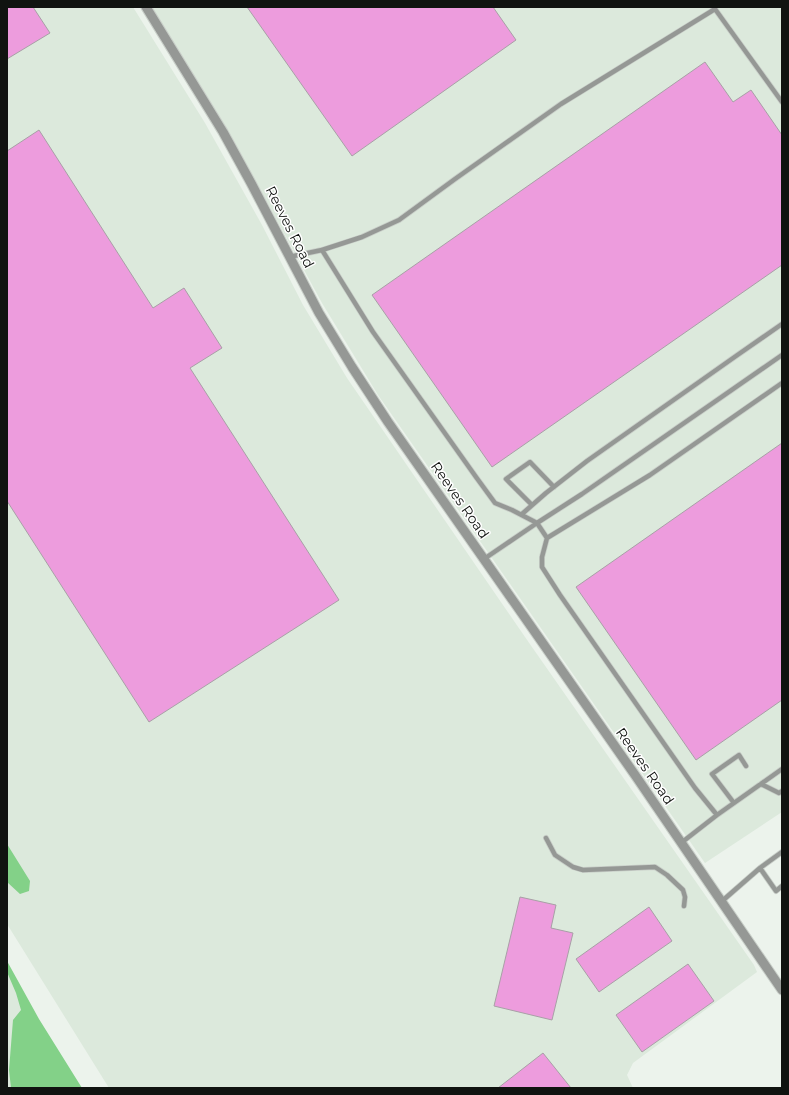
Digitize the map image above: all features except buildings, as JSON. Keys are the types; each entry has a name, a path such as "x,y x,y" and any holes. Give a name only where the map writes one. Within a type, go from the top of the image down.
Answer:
{"street":[{"name":"Reeves Road","path":"146,7 223,132 319,313 352,367 388,422 782,990"}],"lane":[{"path":"289,257 322,250 362,237 400,220 561,104 715,9 782,102"},
{"path":"322,250 373,332 495,503 522,514 537,523 547,538"},
{"path":"522,514 587,461 782,324"},
{"path":"484,559 582,494 782,355"},
{"path":"717,815 695,788 659,737 542,567 542,557 547,538 650,475 782,383"},
{"path":"532,505 506,479 530,462 554,487"},
{"path":"734,803 712,774 739,756 746,766"},
{"path":"681,844 717,815 782,769"},
{"path":"761,784 779,793 782,790"},
{"path":"546,838 555,855 572,867 583,870 655,867 667,875 682,890 686,897 684,906"},
{"path":"721,902 760,868 782,852"},
{"path":"760,868 776,890 782,886"}],"shaded area":[{"path":"7,7 133,7 205,123 262,225 303,305 347,378 525,637 754,965 757,972 633,1063 627,1075 633,1088 109,1088 7,924"},
{"path":"152,7 782,7 782,812 705,863 378,395 322,303 225,125"},
{"path":"7,844 30,881 29,891 20,894 7,882"},
{"path":"7,961 39,1019 82,1088 11,1088 9,1070 13,1020 21,1010 7,972"},
{"path":"7,970 80,1088 7,1088"}]}
